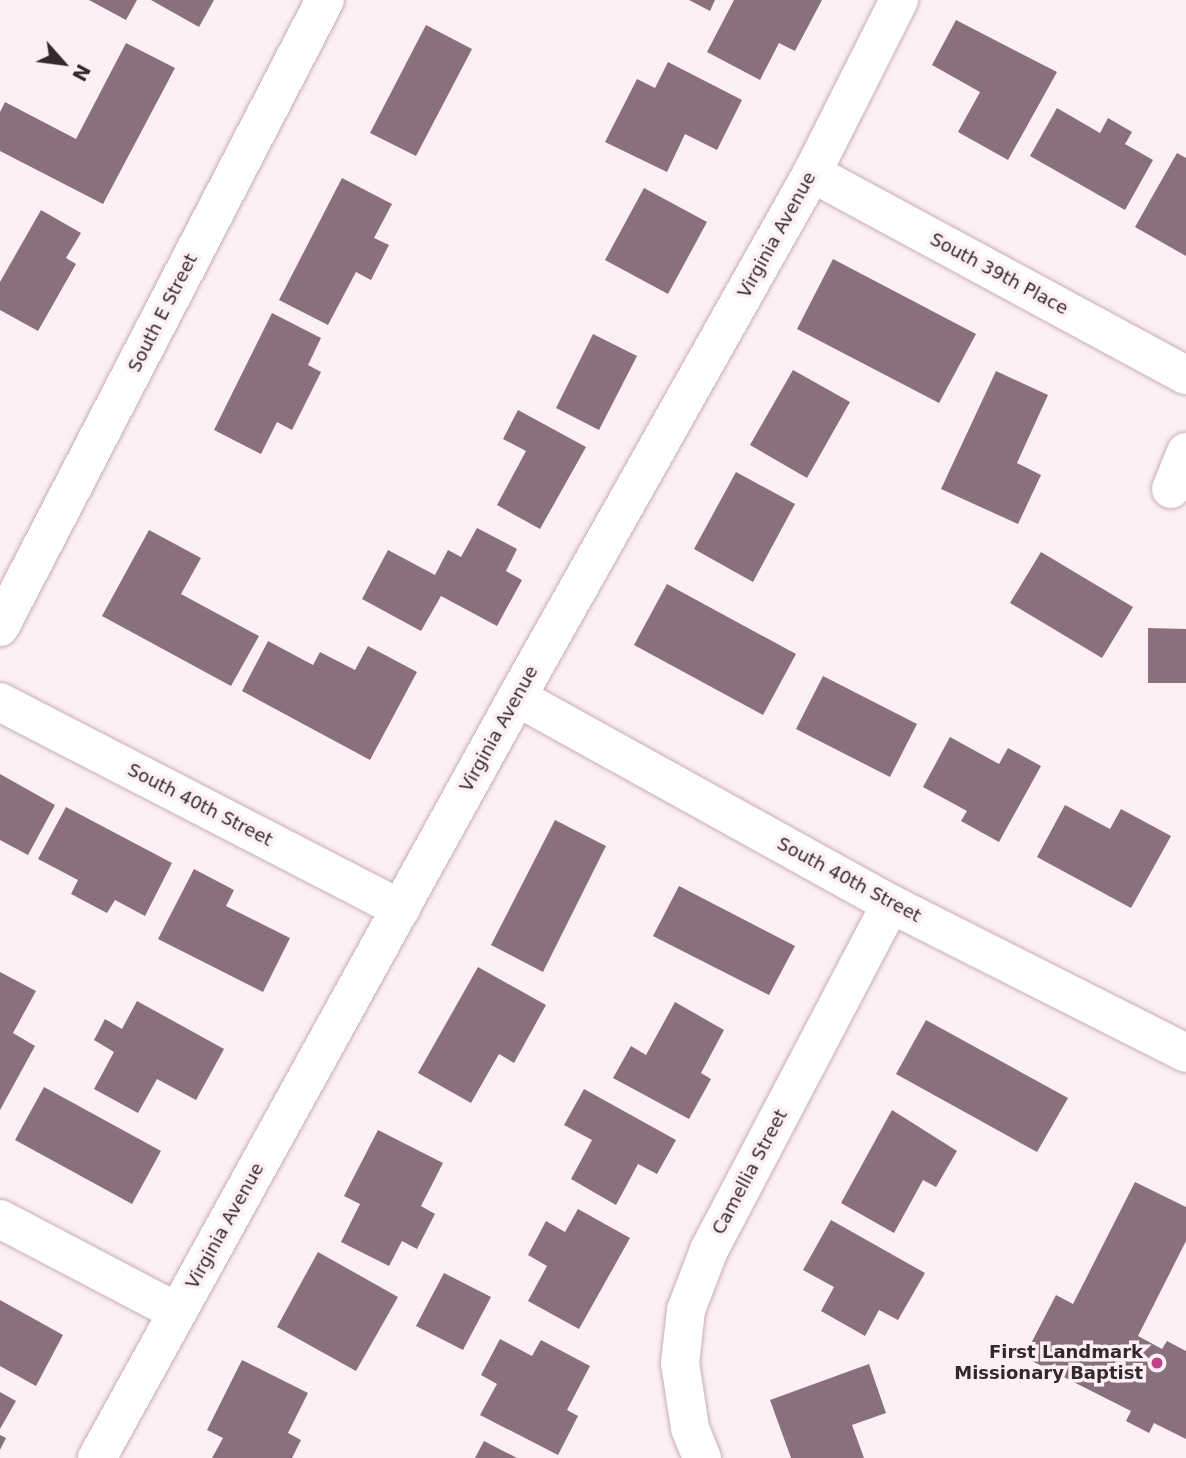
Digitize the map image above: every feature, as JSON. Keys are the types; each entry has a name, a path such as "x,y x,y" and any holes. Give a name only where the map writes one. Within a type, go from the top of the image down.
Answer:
{"street":[{"name":"South E Street","path":"0,627 325,0"},
{"name":"Virginia Avenue","path":"97,1458 517,697 812,173 899,0"},
{"name":"South 39th Place","path":"812,173 1186,375"},
{"path":"1171,489 1186,452"},
{"name":"South 40th Street","path":"517,697 891,904 1186,1053"},
{"name":"South 40th Street","path":"0,702 401,909"},
{"name":"Camellia Street","path":"702,1458 690,1428 680,1363 686,1311 709,1250 891,904"},
{"path":"0,1219 177,1312"}],"building":[{"path":"89,0 137,0 126,20"},
{"path":"151,0 214,0 199,27"},
{"path":"689,0 715,0 710,11"},
{"path":"734,0 822,0 795,51 779,43 760,80 707,52"},
{"path":"956,20 1057,72 1008,160 958,132 980,92 932,65"},
{"path":"426,25 472,49 416,156 370,133"},
{"path":"126,43 175,68 103,204 0,151 0,112 5,102 76,139"},
{"path":"668,62 742,100 717,150 685,134 667,172 605,142 637,79 655,88"},
{"path":"1057,108 1100,133 1108,118 1132,132 1125,144 1153,160 1125,210 1030,156"},
{"path":"1177,153 1186,158 1186,256 1135,227"},
{"path":"342,178 392,204 374,238 389,245 371,280 356,272 328,325 279,300"},
{"path":"644,188 707,222 668,294 605,260"},
{"path":"41,210 81,233 66,258 76,264 38,331 0,310 0,282"},
{"path":"833,259 976,334 939,403 797,329"},
{"path":"272,313 321,338 308,365 321,372 292,430 277,422 261,454 214,430"},
{"path":"593,334 637,356 599,430 556,408"},
{"path":"793,370 850,402 807,478 750,445"},
{"path":"996,371 1048,395 1017,463 1041,475 1018,524 941,489"},
{"path":"518,410 586,447 540,529 497,505 526,451 503,439"},
{"path":"736,472 795,504 753,582 694,549"},
{"path":"477,528 517,549 506,571 522,580 497,626 441,596 421,631 362,599 388,550 435,575 448,550 461,557"},
{"path":"149,530 201,558 181,594 259,636 231,686 102,616"},
{"path":"1041,552 1133,607 1102,658 1010,603"},
{"path":"667,584 796,654 763,715 634,645"},
{"path":"1148,628 1186,629 1186,683 1148,683"},
{"path":"268,641 313,665 320,652 355,670 368,646 417,672 370,760 242,691"},
{"path":"823,676 917,724 890,777 796,729"},
{"path":"950,737 999,764 1008,748 1041,766 999,842 961,821 967,811 923,787"},
{"path":"0,774 55,805 28,855 0,840"},
{"path":"1065,805 1110,829 1121,809 1171,836 1131,908 1037,857"},
{"path":"66,807 172,863 145,916 115,900 107,913 71,894 78,880 38,859"},
{"path":"555,820 606,846 543,972 491,945"},
{"path":"194,869 234,890 226,906 290,938 263,992 158,939"},
{"path":"679,886 795,946 769,995 653,936"},
{"path":"478,967 546,1005 514,1063 499,1054 471,1103 418,1073"},
{"path":"0,972 36,991 13,1033 35,1046 0,1110"},
{"path":"137,1001 224,1049 196,1100 157,1079 138,1113 94,1089 114,1052 94,1040 105,1019 122,1029"},
{"path":"675,1002 724,1030 701,1073 711,1079 689,1119 613,1078 631,1046 646,1055"},
{"path":"926,1020 1068,1098 1037,1152 896,1074"},
{"path":"44,1087 161,1151 132,1204 15,1140"},
{"path":"584,1089 676,1140 657,1174 638,1164 616,1205 571,1179 592,1140 564,1125"},
{"path":"892,1110 957,1151 936,1187 923,1180 894,1233 841,1203"},
{"path":"378,1130 443,1163 421,1206 435,1214 417,1249 402,1241 389,1266 341,1242 360,1204 344,1196"},
{"path":"1135,1182 1186,1207 1186,1241 1138,1336 1162,1349 1167,1341 1186,1351 1186,1439 1154,1423 1149,1433 1126,1421 1131,1411 1024,1357 1056,1295 1073,1304"},
{"path":"578,1209 630,1238 579,1329 528,1301 547,1266 528,1255 546,1221 565,1232"},
{"path":"831,1220 925,1273 898,1320 879,1310 865,1336 821,1311 834,1287 803,1270"},
{"path":"318,1252 398,1297 356,1371 277,1327"},
{"path":"444,1273 491,1297 463,1350 416,1326"},
{"path":"0,1300 63,1335 36,1386 0,1366"},
{"path":"500,1339 532,1356 541,1340 590,1366 567,1410 578,1416 558,1455 480,1415 497,1384 481,1375"},
{"path":"242,1360 308,1393 288,1433 301,1440 292,1458 212,1458 223,1438 207,1430"},
{"path":"869,1364 886,1413 852,1425 864,1458 791,1458 770,1400"},
{"path":"0,1392 16,1401 0,1429"},
{"path":"0,1435 6,1438 0,1450"},
{"path":"484,1441 517,1458 475,1458"}],"place":[{"name":"First Landmark Missionary Baptist","path":"1157,1363"}]}
